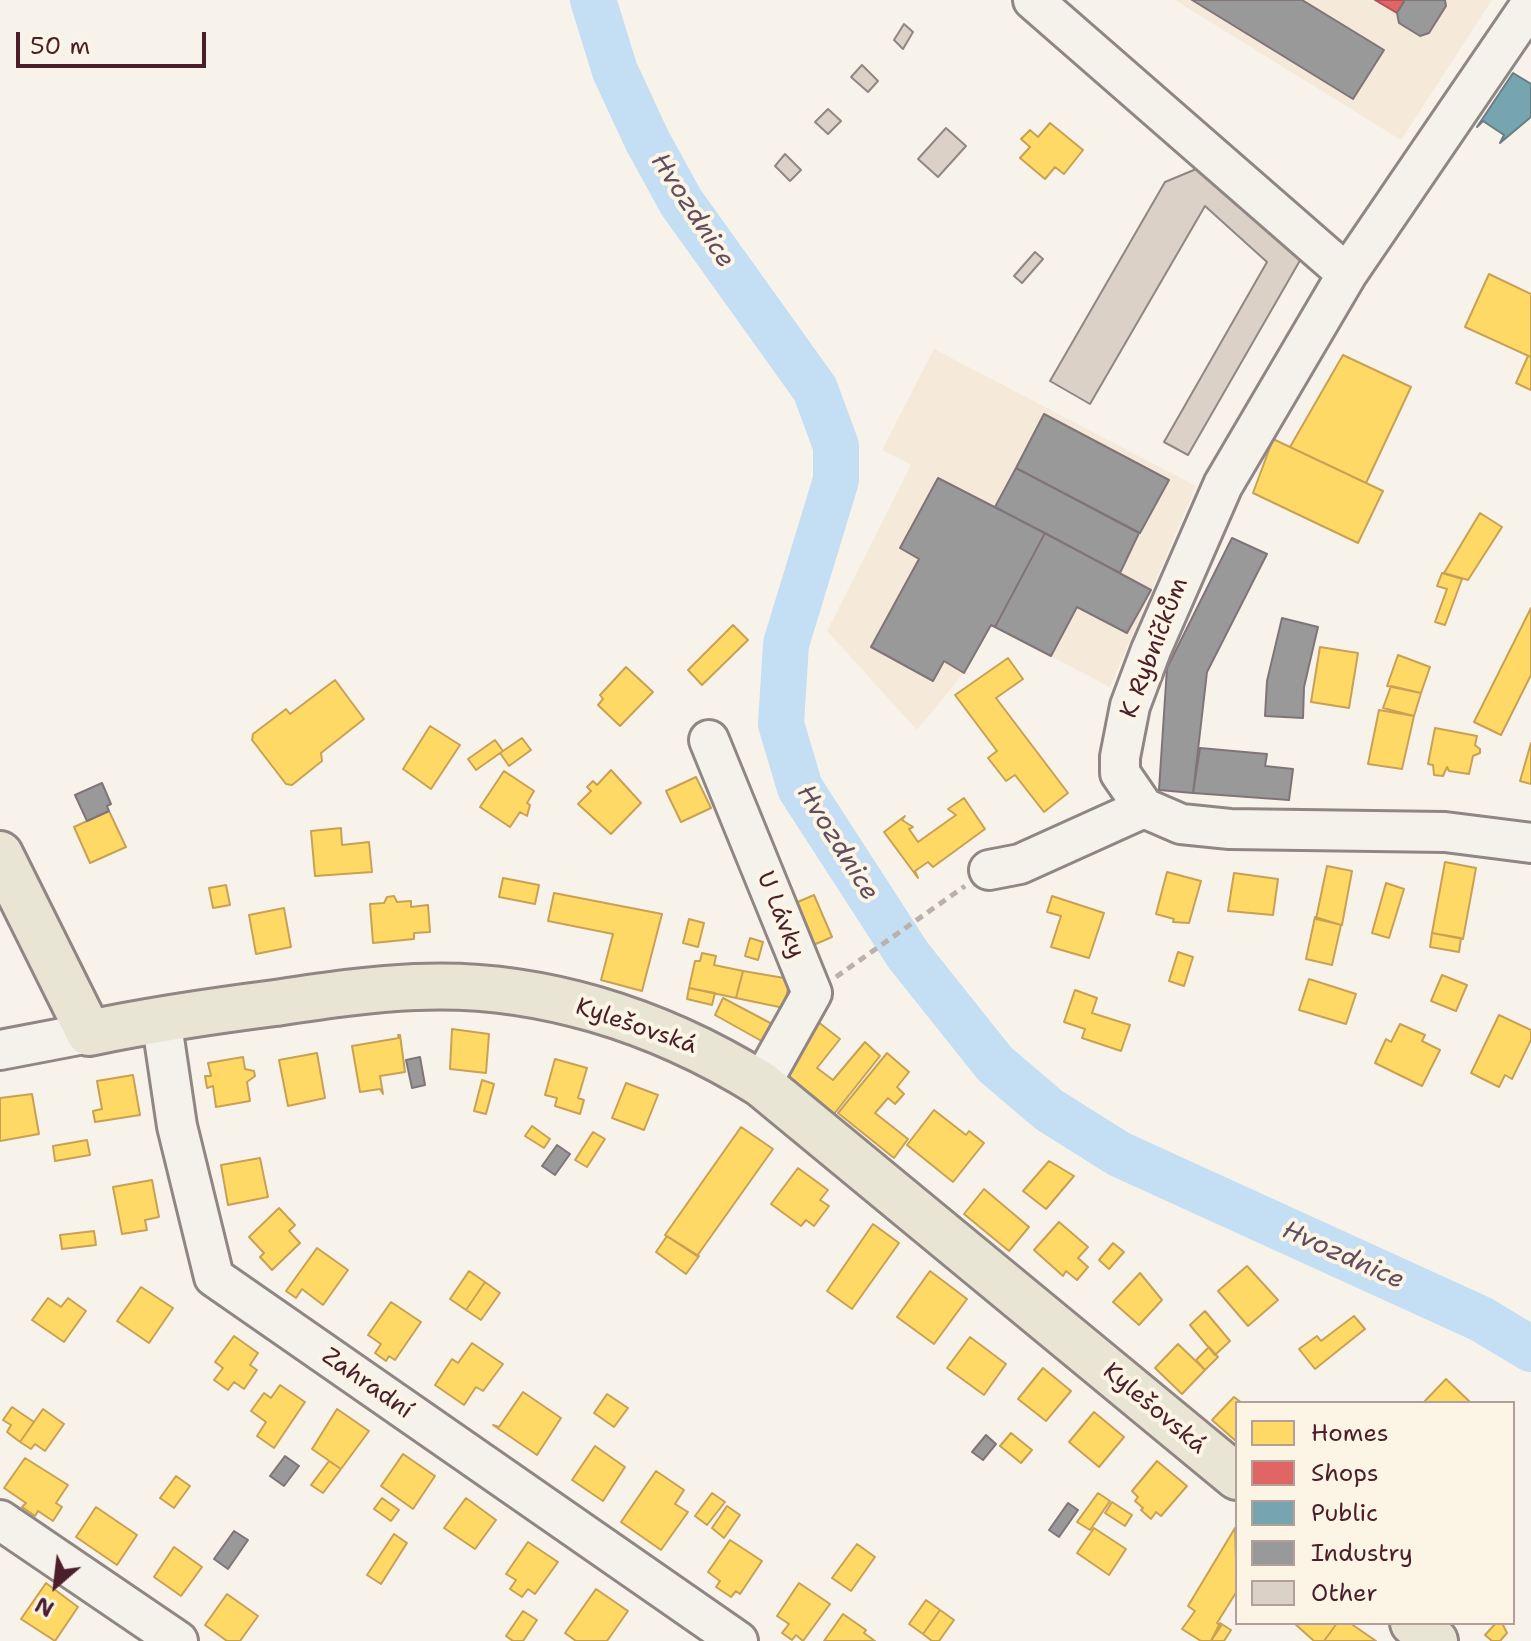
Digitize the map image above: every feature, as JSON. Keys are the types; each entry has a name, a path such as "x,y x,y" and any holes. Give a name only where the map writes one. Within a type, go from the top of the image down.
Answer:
{"main road":[{"path":"0,854 89,1033"},
{"name":"Kylešovská","path":"89,1033 161,1018 362,991 478,988 552,1000 648,1026 713,1054 761,1084 1235,1475"},
{"path":"1415,1625 1435,1641"}],"street":[{"path":"1033,0 1347,274"},
{"name":"K Rybníčkům","path":"1144,808 1120,773 1130,706 1223,485 1347,274 1531,4"},
{"name":"U Lávky","path":"709,740 812,993 761,1084"},
{"path":"989,870 1020,864 1144,808 1181,824 1230,829 1445,832 1531,843"},
{"name":"Zahradní","path":"161,1018 177,1126 214,1277 738,1641"},
{"path":"0,1050 89,1033"},
{"path":"0,1520 178,1641"}],"path":[{"path":"834,979 989,870"}],"shaded area":[{"path":"1175,0 1492,0 1401,140"},
{"path":"934,349 1196,486 1110,687 991,625 964,673 917,730 827,631 911,465 882,450"}],"building: Homes":[{"path":"1050,123 1083,150 1064,174 1055,167 1045,179 1020,158 1030,147 1021,139 1030,130 1038,137"},
{"path":"1489,274 1531,294 1531,357 1465,327"},
{"path":"1343,355 1411,387 1366,483 1290,447"},
{"path":"1528,356 1531,357 1531,390 1516,383"},
{"path":"1273,439 1383,491 1358,543 1253,493"},
{"path":"1480,513 1502,527 1468,580 1444,573"},
{"path":"1442,573 1462,579 1445,625 1435,622 1447,589 1437,586"},
{"path":"1531,608 1531,675 1501,735 1474,722"},
{"path":"733,625 748,640 702,685 688,670"},
{"path":"1320,647 1358,653 1349,708 1311,702"},
{"path":"1398,655 1430,667 1421,693 1387,686"},
{"path":"1008,658 1023,679 996,698 1068,793 1044,812 1015,775 1006,781 988,758 997,751 955,695"},
{"path":"626,667 653,692 620,726 598,705 603,699 600,695"},
{"path":"335,680 364,719 321,753 322,761 292,785 286,784 252,740 253,734 286,709 290,714"},
{"path":"1391,686 1421,693 1414,716 1383,708"},
{"path":"1379,710 1414,716 1402,769 1368,764"},
{"path":"430,726 460,745 431,789 403,769"},
{"path":"1435,728 1477,736 1475,745 1480,753 1473,756 1469,774 1449,771 1447,767 1443,776 1434,775 1433,765 1428,764"},
{"path":"522,738 531,750 509,766 500,753"},
{"path":"495,740 503,751 476,770 468,759"},
{"path":"1531,743 1531,784 1520,781"},
{"path":"611,770 641,803 611,834 578,804 591,791 587,787 593,781 597,785"},
{"path":"504,771 534,791 527,803 530,805 527,816 520,812 510,827 480,807"},
{"path":"696,777 711,808 681,822 666,791"},
{"path":"964,798 985,829 933,867 928,862 915,871 918,878 884,832 905,816 902,820 913,827 909,829 918,842 956,815 948,809"},
{"path":"109,811 126,847 90,863 74,827"},
{"path":"341,828 342,845 369,842 372,872 315,876 311,831"},
{"path":"1445,862 1476,868 1463,939 1432,933"},
{"path":"1327,866 1352,871 1342,925 1316,919"},
{"path":"1167,872 1201,881 1189,923 1173,922 1174,919 1156,914"},
{"path":"1234,873 1278,879 1273,915 1228,911"},
{"path":"503,878 539,885 535,904 499,897"},
{"path":"1386,883 1404,889 1389,938 1372,933"},
{"path":"226,885 230,905 213,908 209,888"},
{"path":"554,893 662,914 642,991 601,980 613,934 548,921"},
{"path":"814,895 832,937 804,949 786,907"},
{"path":"394,896 397,902 411,901 411,907 428,905 430,932 414,933 414,939 373,943 370,904 384,903 387,897"},
{"path":"1052,896 1104,913 1089,958 1051,947 1061,916 1047,912"},
{"path":"284,908 291,947 256,954 249,915"},
{"path":"1315,917 1341,925 1332,965 1306,959"},
{"path":"689,919 704,923 698,947 683,943"},
{"path":"1432,933 1461,938 1459,952 1430,947"},
{"path":"750,938 763,942 758,960 745,956"},
{"path":"1178,952 1193,957 1184,986 1169,981"},
{"path":"702,953 716,956 714,965 743,971 736,998 689,988 695,961 700,961"},
{"path":"743,971 790,979 784,1008 736,998"},
{"path":"1442,975 1467,985 1456,1011 1431,1001"},
{"path":"1309,979 1356,994 1346,1024 1299,1010"},
{"path":"689,988 715,993 712,1005 687,999"},
{"path":"1075,990 1097,998 1092,1013 1130,1025 1121,1051 1082,1038 1085,1029 1064,1022"},
{"path":"723,998 776,1026 767,1044 715,1015"},
{"path":"1499,1015 1531,1030 1531,1040 1512,1079 1505,1075 1499,1087 1471,1073"},
{"path":"817,1021 840,1039 817,1068 833,1080 865,1042 880,1056 834,1114 779,1069"},
{"path":"1400,1024 1425,1035 1422,1041 1440,1050 1422,1086 1375,1063 1386,1039 1391,1042"},
{"path":"452,1029 489,1034 486,1073 450,1069"},
{"path":"400,1035 405,1072 380,1076 383,1094 380,1089 360,1092 352,1046 399,1038"},
{"path":"317,1053 325,1098 288,1106 279,1060"},
{"path":"887,1053 909,1072 897,1087 904,1094 895,1104 888,1098 875,1113 908,1139 894,1158 838,1113"},
{"path":"243,1057 245,1069 254,1071 255,1076 247,1082 250,1101 216,1107 213,1086 207,1088 205,1076 211,1076 208,1063"},
{"path":"555,1059 587,1068 578,1098 584,1100 580,1114 555,1106 557,1098 545,1095"},
{"path":"133,1075 140,1115 95,1122 93,1111 102,1109 97,1081"},
{"path":"482,1080 494,1084 486,1114 474,1111"},
{"path":"626,1083 658,1095 644,1130 612,1118"},
{"path":"32,1094 39,1134 0,1141 0,1098"},
{"path":"934,1110 966,1135 969,1131 984,1143 953,1182 907,1145"},
{"path":"532,1126 550,1139 544,1148 525,1136"},
{"path":"741,1127 773,1149 697,1256 665,1235"},
{"path":"593,1132 605,1139 587,1167 575,1160"},
{"path":"87,1140 90,1155 55,1161 53,1146"},
{"path":"260,1158 268,1197 228,1205 221,1165"},
{"path":"1049,1161 1074,1176 1046,1209 1023,1191"},
{"path":"798,1168 828,1190 820,1200 829,1206 814,1226 806,1220 801,1226 771,1204"},
{"path":"152,1180 159,1217 145,1220 147,1230 122,1234 113,1187"},
{"path":"984,1189 1029,1227 1009,1251 964,1214"},
{"path":"279,1208 295,1225 289,1231 300,1243 272,1270 260,1257 264,1253 249,1237"},
{"path":"1059,1222 1088,1247 1078,1258 1088,1267 1077,1280 1066,1271 1063,1276 1034,1250"},
{"path":"873,1224 899,1243 852,1309 827,1291"},
{"path":"94,1231 96,1245 62,1249 60,1235"},
{"path":"667,1236 699,1256 686,1274 656,1252"},
{"path":"1113,1243 1124,1252 1109,1269 1099,1260"},
{"path":"317,1248 348,1270 323,1305 302,1289 296,1298 286,1291"},
{"path":"1247,1266 1278,1300 1248,1326 1218,1291"},
{"path":"469,1271 485,1282 466,1310 450,1299"},
{"path":"930,1271 967,1299 934,1344 897,1317"},
{"path":"1140,1273 1162,1300 1139,1325 1113,1302"},
{"path":"485,1282 500,1293 481,1320 466,1310"},
{"path":"141,1287 173,1308 149,1343 117,1321"},
{"path":"48,1298 61,1307 68,1298 86,1311 64,1342 32,1320"},
{"path":"391,1302 421,1322 395,1360 389,1356 386,1361 375,1353 381,1344 368,1335"},
{"path":"1205,1311 1230,1341 1215,1355 1190,1325"},
{"path":"1354,1316 1365,1329 1315,1369 1299,1349 1317,1336 1321,1341"},
{"path":"234,1336 258,1353 250,1365 257,1370 244,1389 234,1382 228,1390 214,1380 223,1368 215,1362"},
{"path":"970,1337 1006,1364 984,1395 947,1368"},
{"path":"472,1343 503,1364 483,1391 476,1387 464,1405 435,1385 452,1359 458,1363"},
{"path":"1178,1344 1205,1370 1182,1394 1155,1368"},
{"path":"1209,1347 1218,1357 1205,1370 1196,1360"},
{"path":"1043,1368 1071,1391 1046,1421 1018,1399"},
{"path":"1446,1379 1469,1401 1425,1401"},
{"path":"280,1385 305,1402 274,1448 257,1436 266,1422 251,1411 264,1393 271,1398"},
{"path":"523,1392 561,1418 537,1455 493,1425 499,1427"},
{"path":"607,1394 628,1408 614,1427 594,1413"},
{"path":"1234,1397 1239,1401 1235,1401 1235,1440 1212,1420"},
{"path":"12,1407 34,1422 20,1442 7,1432 11,1425 3,1420"},
{"path":"43,1409 64,1424 45,1451 35,1444 31,1449 20,1442"},
{"path":"337,1409 369,1431 341,1469 312,1449"},
{"path":"1094,1412 1124,1437 1099,1467 1069,1442"},
{"path":"1011,1433 1032,1450 1021,1463 1000,1446"},
{"path":"595,1446 625,1467 603,1501 572,1480"},
{"path":"403,1454 435,1476 413,1509 381,1486"},
{"path":"25,1458 68,1485 56,1503 62,1507 53,1521 38,1511 35,1516 22,1507 26,1503 4,1488"},
{"path":"329,1461 341,1469 323,1493 311,1485"},
{"path":"1157,1461 1187,1486 1161,1516 1156,1512 1151,1519 1141,1510 1143,1508 1135,1501 1138,1497 1132,1491"},
{"path":"656,1471 684,1490 675,1504 688,1512 661,1550 621,1522"},
{"path":"176,1476 190,1486 174,1508 160,1498"},
{"path":"712,1493 725,1502 707,1525 695,1516"},
{"path":"1098,1493 1110,1501 1090,1530 1077,1522"},
{"path":"382,1498 399,1510 391,1521 374,1509"},
{"path":"466,1498 496,1520 475,1549 444,1528"},
{"path":"1112,1502 1132,1515 1125,1526 1105,1513"},
{"path":"727,1506 740,1515 724,1538 712,1528"},
{"path":"96,1507 137,1535 117,1565 76,1537"},
{"path":"1094,1528 1126,1549 1109,1575 1077,1553"},
{"path":"1235,1528 1235,1594 1217,1623 1221,1626 1211,1641 1201,1641 1182,1629 1195,1611 1188,1606"},
{"path":"394,1534 407,1543 381,1584 367,1575"},
{"path":"730,1540 762,1561 740,1594 736,1591 731,1597 716,1587 720,1581 708,1572"},
{"path":"528,1542 558,1562 535,1594 528,1589 522,1597 510,1589 516,1580 506,1574"},
{"path":"857,1544 875,1557 851,1591 832,1578"},
{"path":"174,1547 202,1567 181,1596 154,1577"},
{"path":"46,1583 78,1607 55,1641 21,1619"},
{"path":"799,1583 830,1604 803,1641 796,1635 792,1640 782,1633 789,1624 777,1616"},
{"path":"596,1589 628,1611 607,1641 576,1641 565,1633"},
{"path":"227,1594 258,1616 240,1641 227,1641 205,1625"},
{"path":"926,1600 940,1610 923,1634 909,1624"},
{"path":"940,1610 954,1620 939,1641 932,1641 923,1634"},
{"path":"523,1611 537,1620 523,1641 513,1641 506,1636"},
{"path":"843,1614 866,1630 864,1633 875,1641 824,1641"},
{"path":"1220,1623 1231,1630 1224,1641 1211,1641"},
{"path":"1296,1625 1336,1625 1324,1641 1314,1641"},
{"path":"1336,1625 1353,1625 1376,1641 1324,1641"},
{"path":"1494,1625 1503,1625 1507,1633 1500,1641 1492,1641 1485,1635"}],"building: Shops":[{"path":"1375,0 1405,0 1397,13"}],"building: Public":[{"path":"1513,73 1531,84 1531,117 1500,143 1504,135 1483,121 1477,127"}],"building: Industry":[{"path":"1192,0 1302,0 1384,50 1353,99"},
{"path":"1405,0 1445,0 1446,6 1429,33 1420,36 1399,23 1397,13"},
{"path":"1044,414 1169,480 1140,533 1016,468"},
{"path":"1016,468 1139,533 1120,573 995,507"},
{"path":"938,478 1045,533 995,627 991,625 964,673 944,661 933,681 871,647 919,559 900,548"},
{"path":"1045,533 1151,590 1127,633 1077,607 1051,656 995,627"},
{"path":"1232,538 1267,554 1207,672 1193,793 1159,790 1167,668"},
{"path":"1282,618 1318,627 1304,687 1303,718 1265,716 1267,681"},
{"path":"1200,748 1267,754 1265,766 1293,769 1289,800 1193,793"},
{"path":"102,783 111,804 107,806 109,811 87,821 75,795"},
{"path":"420,1057 425,1085 412,1088 406,1060"},
{"path":"557,1145 570,1154 555,1175 542,1166"},
{"path":"986,1435 996,1444 983,1460 972,1452"},
{"path":"285,1456 299,1466 284,1486 270,1476"},
{"path":"1068,1503 1078,1510 1059,1537 1049,1530"},
{"path":"234,1531 248,1540 228,1569 214,1559"}],"building: Other":[{"path":"904,24 913,32 903,49 894,40"},
{"path":"862,65 878,81 868,92 851,77"},
{"path":"828,109 841,121 828,134 815,122"},
{"path":"946,128 966,146 938,177 918,159"},
{"path":"785,154 801,170 790,181 775,166"},
{"path":"1201,167 1302,257 1188,455 1164,442 1267,262 1205,206 1090,404 1050,381 1165,182"},
{"path":"1035,252 1043,259 1022,283 1014,276"}],"waterway":[{"name":"Hvozdnice","path":"593,0 615,71 647,140 681,202 815,389 836,446 836,480 786,644 781,724 800,788 908,955 995,1064 1049,1110 1119,1154 1481,1319 1531,1349"}]}
